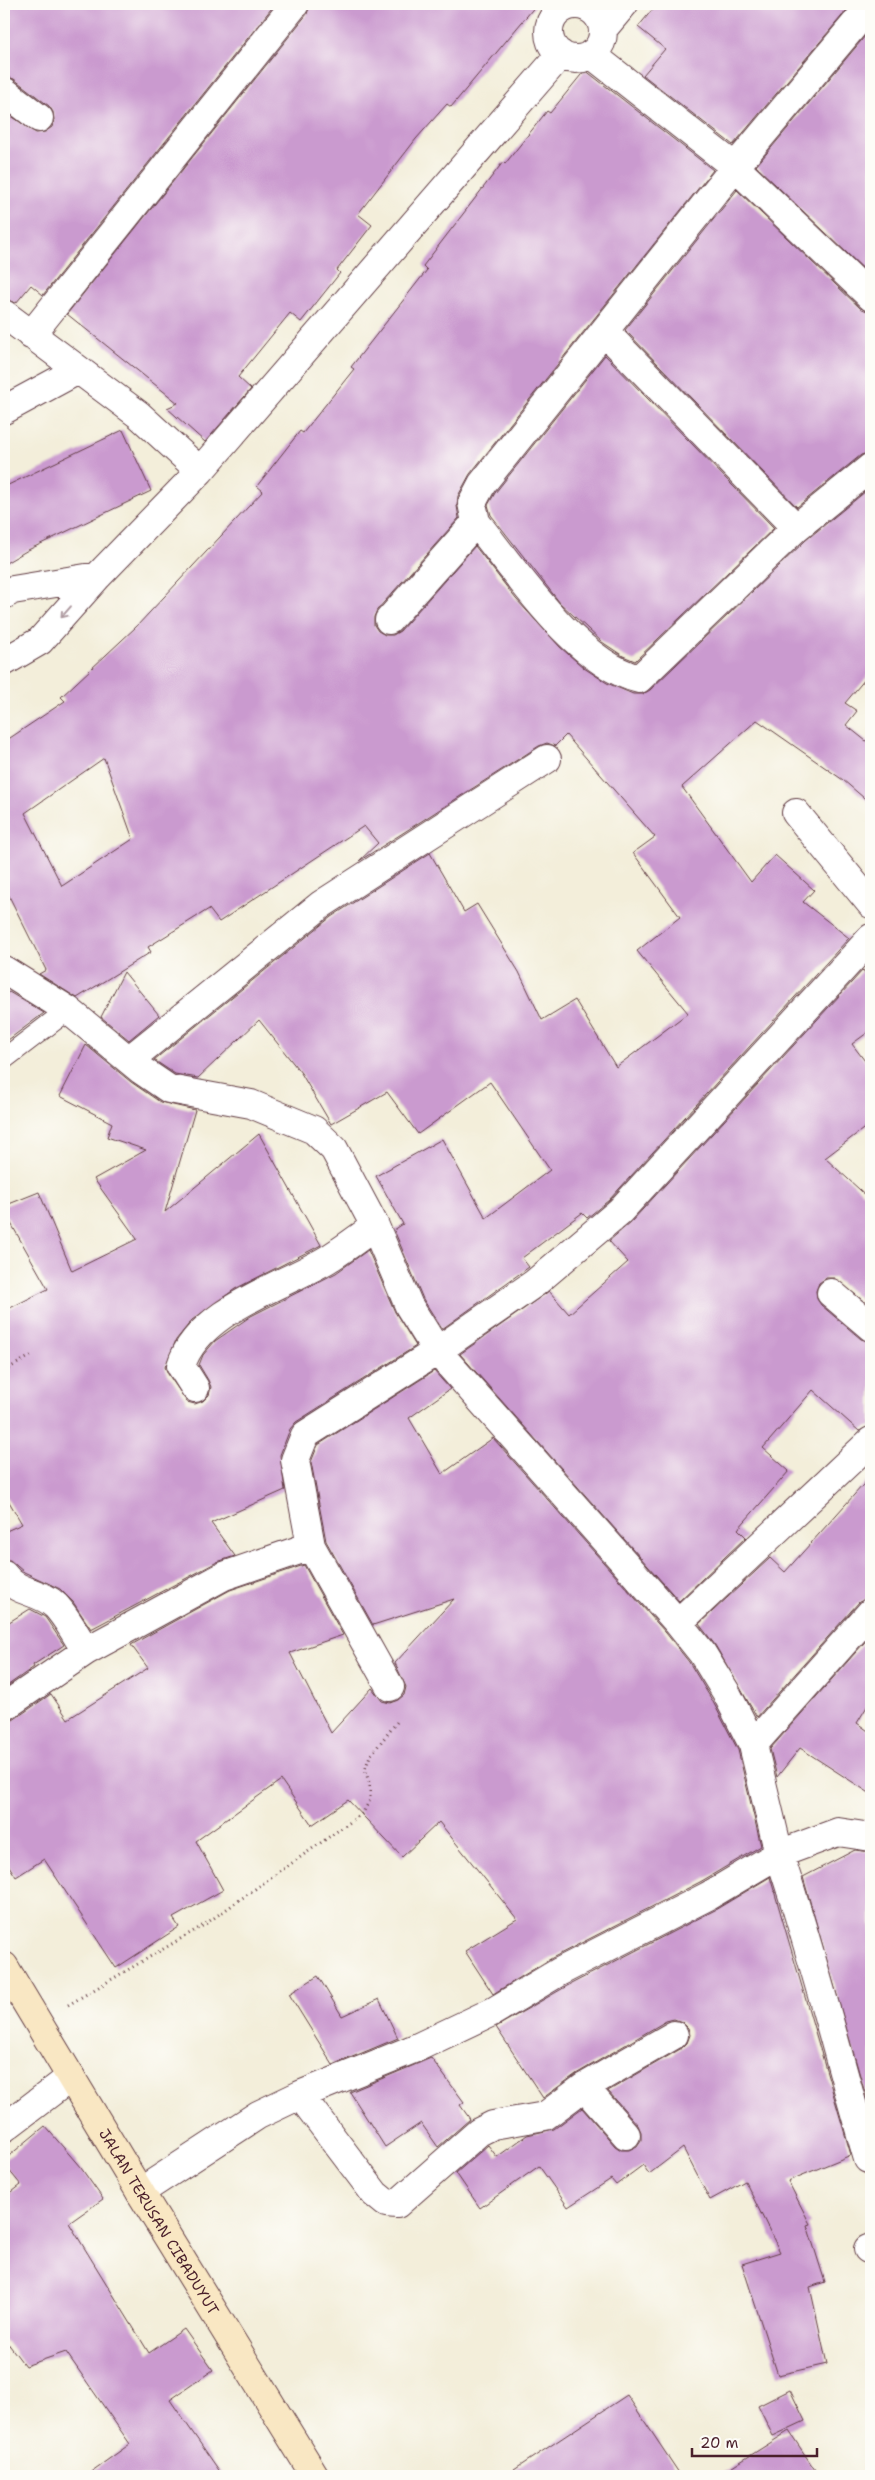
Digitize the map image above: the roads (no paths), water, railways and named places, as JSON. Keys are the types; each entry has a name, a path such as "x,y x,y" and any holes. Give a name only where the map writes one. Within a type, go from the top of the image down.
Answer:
{"main road":[{"name":"JALAN TERUSAN CIBADUYUT","path":"4,1966 140,2192 315,2476"}],"street":[{"path":"30,335 296,4"},
{"path":"603,29 624,4"},
{"path":"871,5 736,167 482,484 472,503 476,522 568,636 623,675 639,679 796,528 871,467"},
{"path":"561,7 588,7 596,13 603,29 601,43 591,54 576,59 560,54 554,48 550,40 551,23 561,7"},
{"path":"4,662 40,641 98,576 200,471 560,54"},
{"path":"591,54 736,167 871,297"},
{"path":"4,91 39,118"},
{"path":"4,314 139,415 200,471"},
{"path":"605,332 796,528"},
{"path":"4,410 78,370"},
{"path":"389,620 476,522"},
{"path":"4,595 12,590 98,576"},
{"path":"129,1060 322,904 547,759"},
{"path":"796,813 871,904"},
{"path":"390,1687 311,1546 295,1460 305,1435 437,1351 535,1283 620,1212 871,938"},
{"path":"4,970 68,1010 154,1081 169,1089 251,1104 314,1130 334,1149 375,1226 409,1306 437,1351 678,1623 707,1661 754,1745 779,1854 815,1964 838,2058 868,2159"},
{"path":"195,1388 181,1366 186,1350 230,1309 328,1259 375,1226"},
{"path":"831,1293 871,1327"},
{"path":"678,1623 871,1441"},
{"path":"4,1707 86,1651 224,1576 311,1546"},
{"path":"4,1575 9,1583 20,1590 43,1597 56,1606 86,1651"},
{"path":"754,1745 871,1612"},
{"path":"140,2192 258,2115 300,2095 416,2048 494,2011 559,1972 708,1896 779,1854 838,1832 871,1837"},
{"path":"300,2095 375,2194 386,2203 397,2204 479,2132 493,2125 545,2116 584,2087 674,2035"},
{"path":"4,2128 71,2077"},
{"path":"584,2087 626,2135"}],"lane":[{"path":"4,1060 68,1010"}]}
